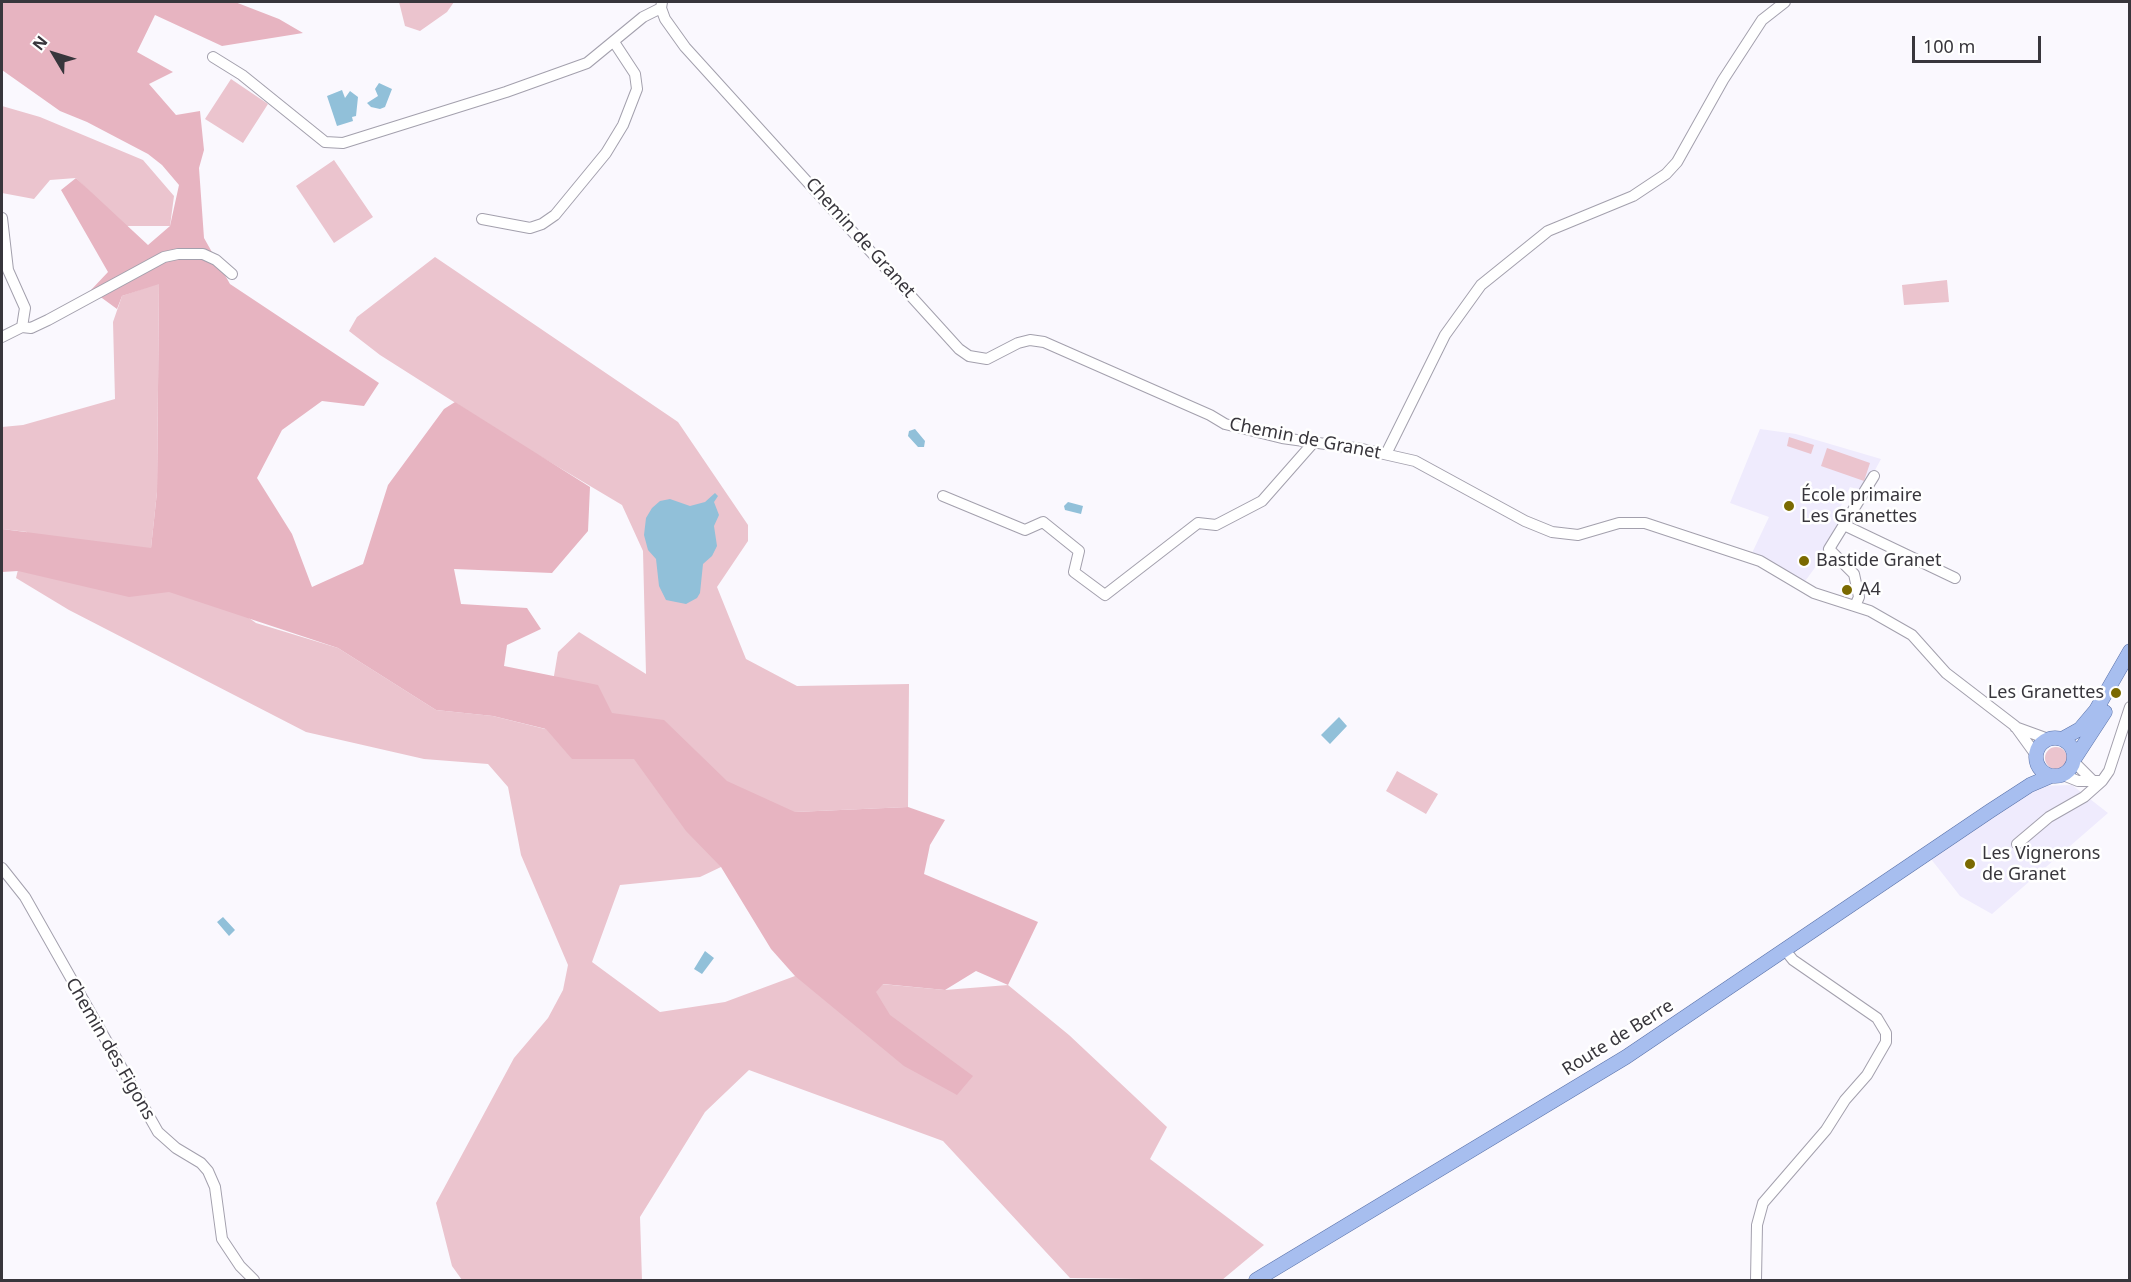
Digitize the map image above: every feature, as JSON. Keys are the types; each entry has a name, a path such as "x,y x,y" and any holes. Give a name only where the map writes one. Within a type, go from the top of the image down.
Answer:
{"main road":[{"path":"2130,651 2096,710 2080,729 2062,739 2048,739 2040,746 2036,758 2041,771 2057,776 2074,760 2109,706 2130,668"},
{"path":"2062,739 2070,745 2074,760"},
{"name":"Route de Berre","path":"1990,811 2024,778 2036,758"},
{"name":"Route de Berre","path":"1256,1281 1626,1057 1990,811 2030,785 2057,776"}],"street":[{"path":"1386,454 1445,335 1481,285 1548,231 1633,196 1666,174 1677,162 1723,80 1762,20 1785,2"},
{"name":"Chemin de Granet","path":"213,57 242,75 325,142 343,143 506,92 587,63 643,17 662,5 665,19 685,47 959,350 969,356 987,359 1017,343 1030,340 1044,342 1203,412 1225,424 1282,438 1386,454 1430,467 1525,521 1552,532 1578,535 1619,523 1645,523 1760,561 1814,593 1870,611 1912,635 1946,673 2014,726 2048,739"},
{"path":"482,219 530,228 542,224 555,215 606,153 623,125 637,89 635,74 614,42"},
{"path":"2,218 8,270 25,308 22,327"},
{"path":"2,337 22,327 31,328 48,320 164,257 178,254 203,254 216,260 232,274"},
{"path":"943,496 1025,530 1042,522 1079,550 1074,572 1105,595 1198,523 1216,525 1262,501 1313,442"},
{"path":"1855,606 1859,597 1854,574 1829,549 1874,476"},
{"path":"1844,525 1955,578"},
{"path":"2018,844 2049,817 2084,797 2109,771 2130,707"},
{"name":"Chemin de Granet","path":"2014,726 2036,758"},
{"path":"2074,760 2098,782"},
{"path":"2057,776 2078,781 2098,782"},
{"name":"Chemin des Figons","path":"2,868 25,897 158,1132 176,1148 201,1163 208,1170 215,1187 222,1239 240,1266 254,1281"},
{"path":"1756,1281 1757,1225 1763,1203 1826,1131 1845,1100 1868,1075 1886,1041 1886,1033 1877,1018 1793,960 1785,950"}],"shaded area":[{"path":"2,2 235,2 279,19 303,33 222,46 155,15 137,52 173,72 149,84 176,115 200,111 204,150 199,168 204,238 230,284 379,383 364,406 322,401 282,430 257,478 292,534 312,587 363,564 388,485 444,409 455,402 590,487 588,531 552,573 454,569 461,604 527,608 541,629 507,645 504,666 598,685 612,713 664,720 727,781 795,812 908,807 945,820 930,845 924,874 1038,922 1008,985 976,971 945,990 883,984 876,992 890,1015 973,1076 957,1095 904,1066 795,976 771,949 721,867 686,831 634,759 572,759 546,729 493,716 436,710 338,648 169,592 129,597 18,571 2,572 2,529 151,548 157,492 159,284 122,296 117,309 91,290 108,272 61,190 76,178 148,245 170,226 179,185 162,165 148,154 87,122 60,111 2,70"},
{"path":"399,2 454,2 447,12 420,31 405,26"},
{"path":"231,79 268,104 243,143 205,119"},
{"path":"2,106 40,117 143,160 174,196 170,226 124,226 76,178 50,180 34,199 2,193"},
{"path":"334,160 373,217 334,243 296,186"},
{"path":"435,257 678,422 748,525 748,541 717,587 746,659 797,686 909,684 908,807 795,812 721,867 700,877 620,885 592,962 660,1012 725,1002 795,976 945,990 1008,985 1069,1035 1167,1127 1150,1159 1264,1245 1222,1280 1070,1278 943,1141 749,1070 705,1112 640,1217 642,1280 462,1280 452,1266 436,1203 514,1058 548,1018 563,990 568,965 521,855 508,787 488,764 424,759 306,732 69,610 16,578 27,532 2,529 2,427 23,425 115,399 113,322 122,296 159,283 157,492 151,548 256,623 338,648 436,710 493,716 545,729 558,652 579,632 646,674 643,551 622,505 528,449 380,355 349,331 357,317"},
{"path":"1947,280 1949,302 1904,305 1902,285"},
{"name":"École primaire Les Granettes","path":"1760,429 1796,434 1881,459 1867,485 1860,490 1850,487 1840,508 1847,511 1846,514 1822,558 1803,584 1752,553 1769,517 1730,503"},
{"path":"1789,437 1814,445 1811,454 1787,446"},
{"path":"1827,448 1870,463 1864,481 1821,466"},
{"path":"2052,747 2060,747 2067,754 2067,762 2060,769 2052,769 2045,762 2045,754"},
{"path":"1397,771 1438,794 1426,814 1386,791"},
{"path":"2072,785 2108,813 1992,914 1960,896 1931,859 2040,786"}],"water":[{"path":"379,83 392,89 385,107 380,109 371,107 367,103 378,96 375,89"},
{"path":"342,90 345,98 350,91 358,97 356,116 352,117 353,121 337,126 327,96"},
{"path":"915,429 925,441 924,447 918,447 908,436 909,431"},
{"path":"715,493 718,496 714,502 719,515 714,526 717,546 712,556 703,564 700,593 697,598 686,604 666,600 659,586 656,559 648,550 644,535 646,518 660,501 670,499 690,506 705,502"},
{"path":"1068,502 1083,506 1081,514 1065,510 1064,506"},
{"path":"1339,717 1347,726 1330,744 1321,735"},
{"path":"223,917 235,930 229,936 217,922"},
{"path":"705,951 714,958 702,974 694,969"}],"place":[{"name":"École primaire Les Granettes","path":"1789,506"},
{"name":"Bastide Granet","path":"1804,561"},
{"name":"A4","path":"1847,590"},
{"name":"Les Granettes","path":"2116,693"},
{"name":"Les Vignerons de Granet","path":"1970,864"}]}
